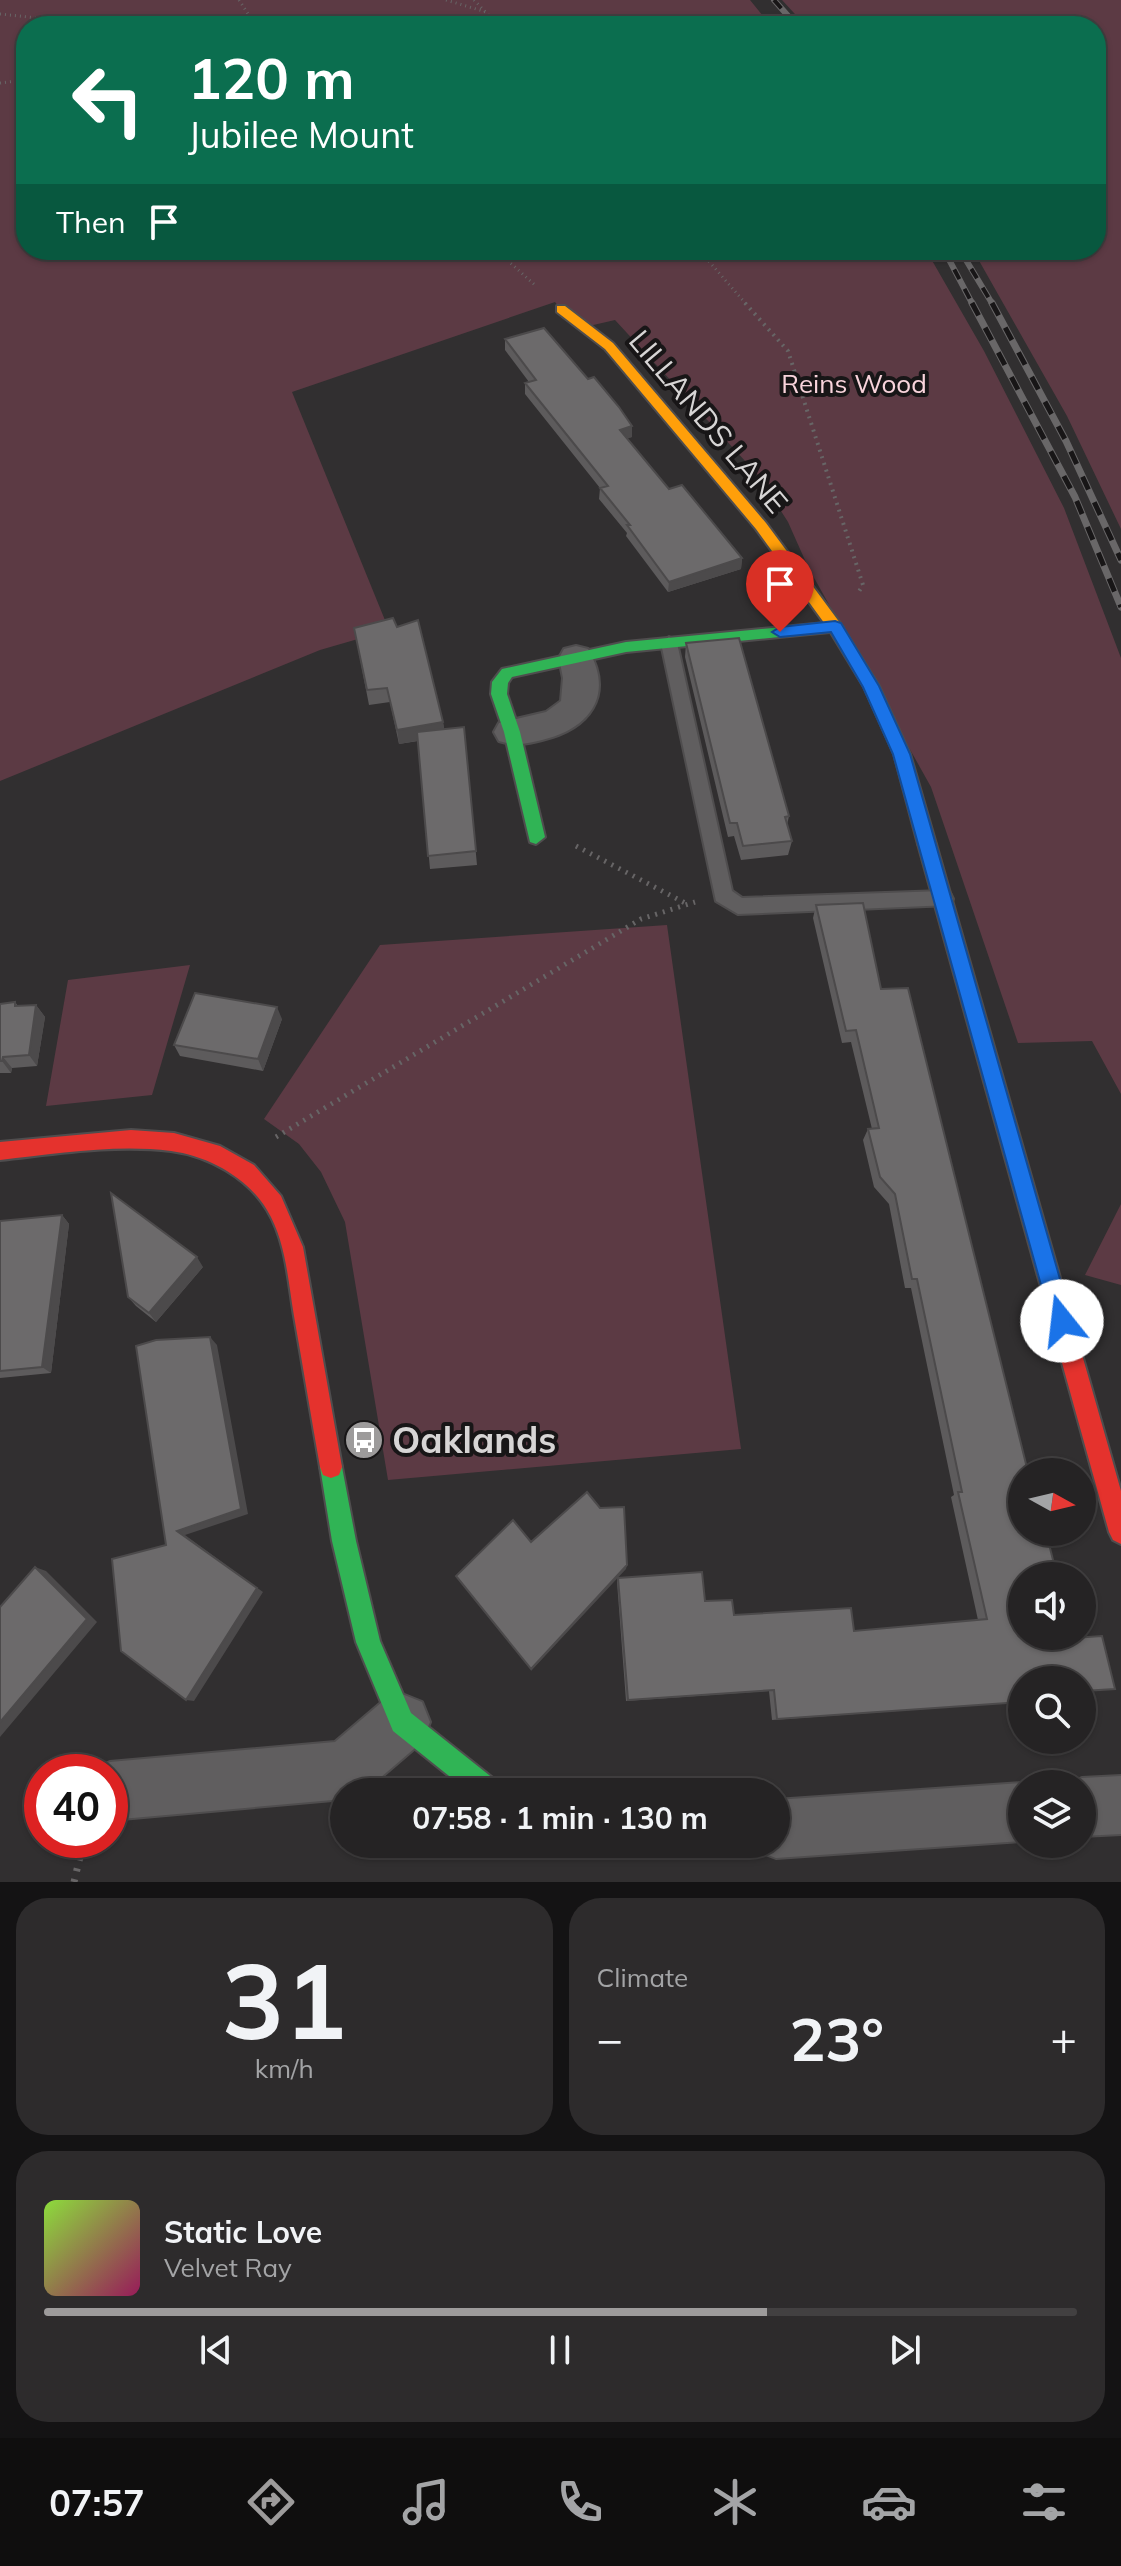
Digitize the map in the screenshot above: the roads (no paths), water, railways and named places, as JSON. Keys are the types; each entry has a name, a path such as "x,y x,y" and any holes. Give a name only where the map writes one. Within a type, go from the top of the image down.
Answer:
{"street":[{"name":"LILLANDS LANE","path":"561,309 609,346 761,526 835,627 871,686 902,754 1121,1532"},
{"path":"536,837 512,732 499,694 500,682 507,673 626,647 835,627"},
{"path":"512,732 546,729 576,708 582,676 576,658"},
{"path":"0,1151 148,1138 200,1145 237,1160 260,1178 283,1212 293,1247 344,1541 368,1642 402,1722 472,1778"},
{"path":"128,1789 346,1770 402,1722"},
{"path":"1096,1806 1121,1805"},
{"path":"790,1828 1008,1813"}],"lane":[{"path":"669,643 723,895 738,906 943,899"}],"railway":[{"path":"774,0 788,16"},
{"path":"949,260 973,305"},
{"path":"966,260 993,305"},
{"path":"972,303 1075,497 1121,607"},
{"path":"992,303 1066,441 1121,560"}],"place":[{"name":"Oaklands","path":"364,1440"}],"park label":[{"name":"Reins Wood","path":"854,384"}]}
